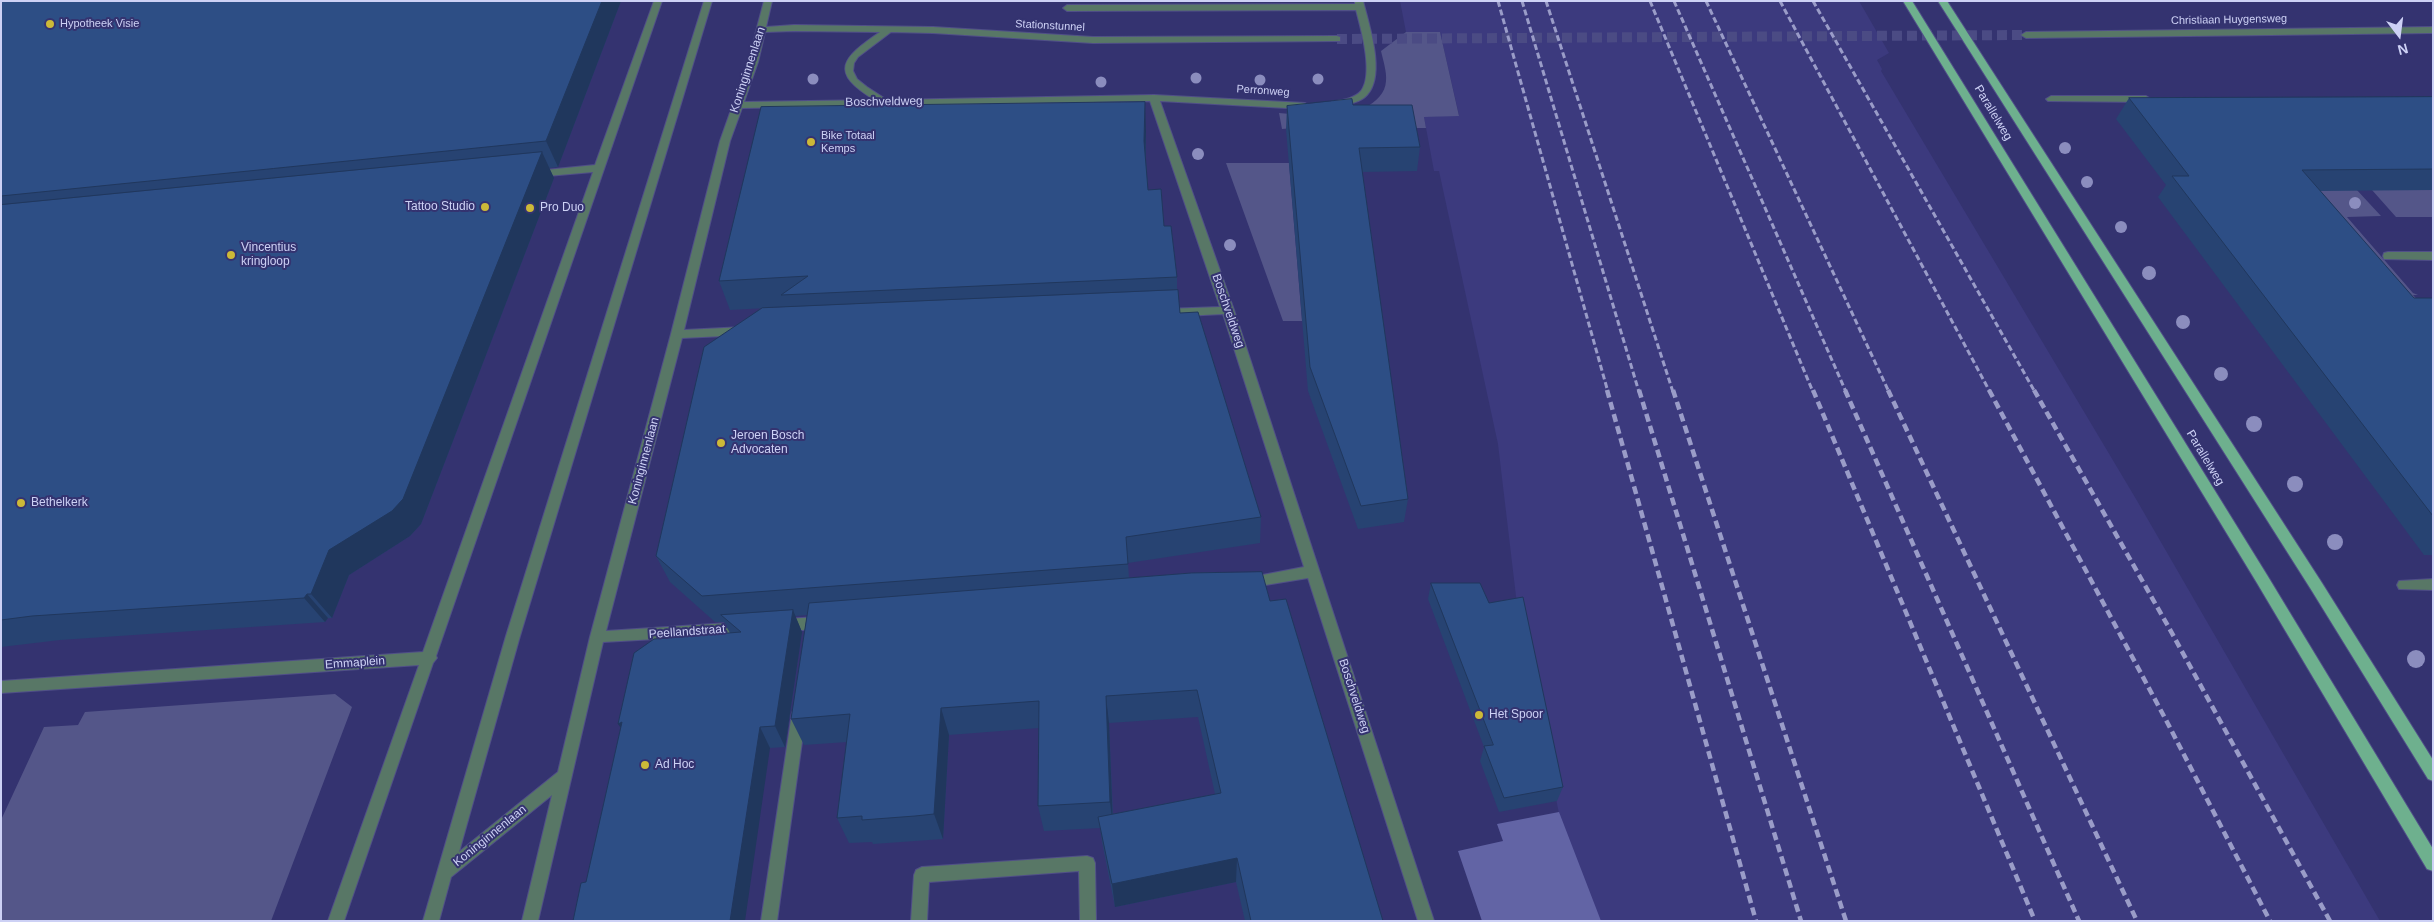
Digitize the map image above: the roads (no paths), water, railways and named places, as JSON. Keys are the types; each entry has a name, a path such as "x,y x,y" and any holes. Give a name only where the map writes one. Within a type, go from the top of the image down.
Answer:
{"main road":[{"name":"Parallelweg","path":"1907,1 2262,578 2433,864"},
{"name":"Parallelweg","path":"1942,1 2317,587 2433,774"}],"street":[{"path":"336,921 430,658 658,1"},
{"path":"431,921 513,636 708,1"},
{"name":"Koninginnenlaan","path":"446,872 565,775 597,638 677,334 725,141 754,62 768,1"},
{"path":"1067,8 1360,4"},
{"name":"Perronweg","path":"1154,98 1193,98 1323,106 1345,103 1364,93 1370,83 1372,70 1360,4"},
{"path":"885,101 854,83 850,73 850,62 856,53 890,29"},
{"name":"Stationstunnel","path":"761,30 890,29 1093,40 1337,38"},
{"name":"Christiaan Huygensweg","path":"2026,35 2433,30"},
{"name":"Boschveldweg","path":"738,105 885,101 1154,98 1228,310 1426,921"},
{"path":"2051,99 2157,99"},
{"path":"524,176 600,168"},
{"path":"2388,256 2433,256"},
{"path":"1149,314 1228,310"},
{"path":"677,334 756,330"},
{"path":"1237,585 1314,571"},
{"path":"2404,585 2433,584"},
{"path":"773,626 832,622"},
{"path":"809,643 812,624"},
{"name":"Peellandstraat","path":"597,638 753,627"},
{"name":"Emmaplein","path":"1,687 430,658"},
{"path":"769,921 801,700"},
{"path":"530,921 565,775"},
{"path":"919,921 922,875 1088,863 1088,921"}],"tunnel":[{"path":"1337,39 2026,35"}],"railway":[{"path":"1498,1 1608,392"},
{"path":"1522,1 1639,392"},
{"path":"1546,1 1673,392"},
{"path":"1650,1 1813,392"},
{"path":"1674,1 1846,392"},
{"path":"1706,1 1889,392"},
{"path":"1780,1 1990,392"},
{"path":"1813,1 2035,392"},
{"path":"1607,390 1756,921"},
{"path":"1639,390 1801,921"},
{"path":"1673,390 1846,921"},
{"path":"1813,390 2035,921"},
{"path":"1845,390 2079,921"},
{"path":"1888,390 2137,921"},
{"path":"1989,390 2166,720 2270,921"},
{"path":"2034,390 2168,626 2330,921"}],"place":[{"name":"Hypotheek Visie","path":"50,24"},
{"name":"Bike Totaal Kemps","path":"811,142"},
{"name":"Tattoo Studio","path":"485,207"},
{"name":"Pro Duo","path":"530,208"},
{"name":"Vincentius kringloop","path":"231,255"},
{"name":"Jeroen Bosch Advocaten","path":"721,443"},
{"name":"Bethelkerk","path":"21,503"},
{"name":"Het Spoor","path":"1479,715"},
{"name":"Ad Hoc","path":"645,765"}]}
